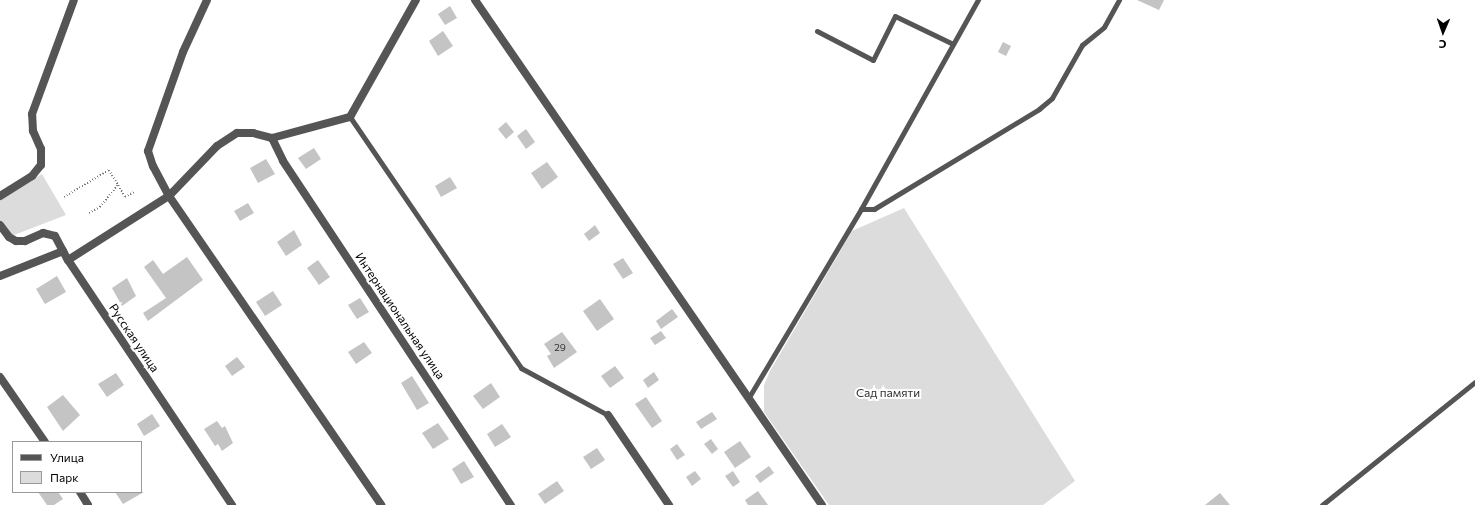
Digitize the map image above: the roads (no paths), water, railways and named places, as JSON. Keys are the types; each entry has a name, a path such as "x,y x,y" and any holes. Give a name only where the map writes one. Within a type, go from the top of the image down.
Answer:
{"street":[{"path":"0,196 37,172 41,164 41,149 33,131 32,114 74,0"},
{"path":"207,0 183,52 149,147 153,166 169,196 381,505"},
{"path":"68,260 169,196 217,146 237,133 253,133 272,138 350,117 416,0"},
{"path":"475,0 822,505"},
{"name":"Интернациональная улица","path":"272,138 283,161 511,505"},
{"name":"Русская улица","path":"0,225 9,237 16,241 25,241 49,233 55,236 68,260 232,505"},
{"path":"0,276 63,251"},
{"path":"0,377 44,441"},
{"path":"608,415 669,505"},
{"path":"81,493 88,505"}],"lane":[{"path":"749,397 861,209 978,0"},
{"path":"861,209 874,209 1040,109 1052,98 1082,45 1104,27 1119,0"},
{"path":"816,31 872,60 895,16 953,44"},
{"path":"350,117 521,368 608,415"},
{"path":"1322,505 1475,382"}],"park label":[{"name":"Сад памяти","path":"888,393"}]}
